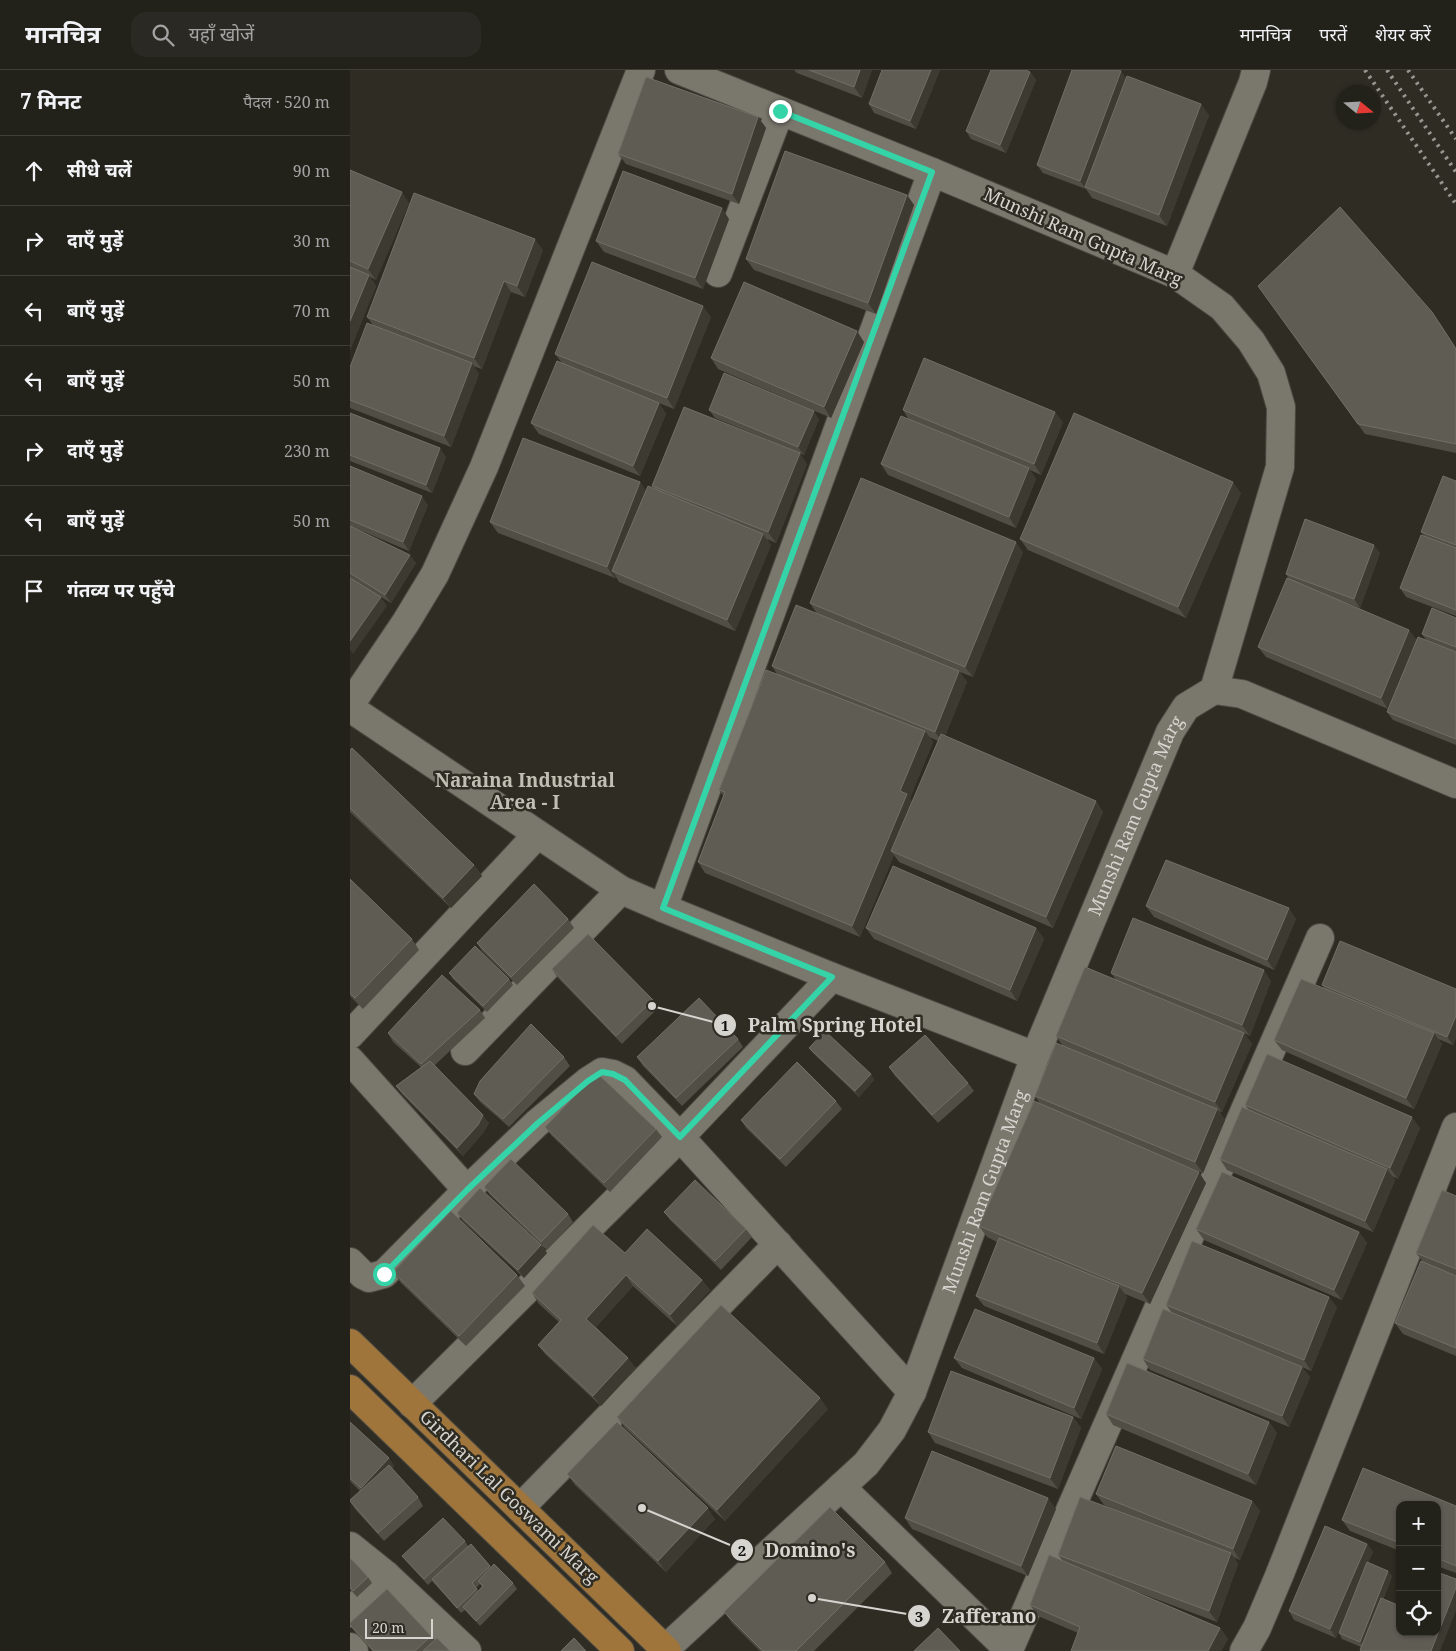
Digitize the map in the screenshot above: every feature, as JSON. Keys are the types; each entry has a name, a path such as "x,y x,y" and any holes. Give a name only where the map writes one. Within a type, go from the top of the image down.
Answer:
{"main road":[{"name":"Girdhari Lal Goswami Marg","path":"352,1348 520,1508 665,1650"},
{"name":"Girdhari Lal Goswami Marg","path":"350,1389 620,1651"}],"street":[{"path":"641,70 484,467 435,574 350,707 621,890 832,977 1035,1056"},
{"name":"Munshi Ram Gupta Marg","path":"665,1650 866,1464 892,1430 912,1392 1035,1056 1170,732 1186,707 1214,690 1280,467 1281,407 1271,373 1252,341 1222,307 1175,274 932,172 679,70"},
{"path":"1175,274 1254,82 1256,70"},
{"path":"718,273 780,111"},
{"path":"663,908 932,172"},
{"path":"1214,690 1242,694 1456,784"},
{"path":"350,1035 538,835"},
{"path":"465,1051 621,890"},
{"path":"841,1487 1010,1650 1320,938"},
{"path":"412,1404 680,1137 832,977"},
{"path":"350,1060 467,1190"},
{"path":"350,1262 363,1275 369,1278 384,1274 467,1190 538,1123 588,1081 602,1072 613,1074 625,1080 680,1137 912,1392"},
{"path":"1244,1651 1257,1628 1279,1576 1456,1127"},
{"path":"520,1508 778,1244"},
{"path":"350,1546 386,1575 467,1651"},
{"path":"350,1612 386,1575"},
{"path":"350,1647 354,1651"}],"building":[{"path":"809,70 860,70 854,87"},
{"path":"882,70 931,70 910,121 869,104"},
{"path":"991,70 1026,70 1030,72 1000,145 966,131"},
{"path":"1072,70 1121,71 1080,181 1037,165"},
{"path":"1127,76 1201,104 1159,215 1085,187"},
{"path":"646,77 758,117 732,194 618,154"},
{"path":"785,151 907,195 868,303 746,259"},
{"path":"350,170 402,192 368,269 350,261"},
{"path":"623,171 722,208 695,278 596,241"},
{"path":"414,193 535,239 517,286 504,281 474,358 367,317"},
{"path":"1340,207 1432,312 1456,349 1456,444 1358,424 1258,286"},
{"path":"592,262 703,306 667,398 555,354"},
{"path":"350,267 369,275 350,321"},
{"path":"744,282 857,331 824,407 711,358"},
{"path":"367,323 472,363 444,436 350,400 350,367"},
{"path":"924,358 1055,412 1034,464 903,410"},
{"path":"557,361 659,403 633,466 531,423"},
{"path":"724,373 814,411 798,447 709,410"},
{"path":"684,407 800,453 768,532 652,486"},
{"path":"350,413 440,448 426,485 350,455"},
{"path":"1074,413 1233,482 1178,607 1020,539"},
{"path":"901,416 1029,468 1009,517 881,464"},
{"path":"523,438 640,482 607,567 490,522"},
{"path":"350,466 422,496 403,542 350,520"},
{"path":"1443,476 1456,481 1456,545 1421,532"},
{"path":"861,478 1016,542 965,667 810,603"},
{"path":"648,486 763,534 727,620 612,571"},
{"path":"1305,519 1374,545 1354,599 1286,574"},
{"path":"350,526 410,555 385,595 350,573"},
{"path":"1421,535 1456,548 1456,610 1400,588"},
{"path":"350,578 381,597 350,641"},
{"path":"1287,578 1409,630 1381,698 1258,647"},
{"path":"796,605 959,671 935,732 772,666"},
{"path":"1432,608 1456,618 1456,647 1422,634"},
{"path":"1418,637 1456,652 1456,739 1387,712"},
{"path":"766,670 925,731 900,791 907,794 852,926 698,862 725,792 719,790"},
{"path":"941,734 1096,801 1046,917 891,851"},
{"path":"352,748 474,865 443,898 350,808 350,750"},
{"path":"1166,860 1289,908 1267,960 1146,906"},
{"path":"893,866 1036,928 1010,990 866,928"},
{"path":"350,879 412,939 355,998 350,993"},
{"path":"534,884 568,919 511,977 477,943"},
{"path":"1133,918 1264,970 1242,1025 1111,973"},
{"path":"588,934 653,1000 616,1036 552,969"},
{"path":"1340,941 1456,989 1456,1016 1447,1037 1322,985"},
{"path":"475,946 509,979 483,1006 449,973"},
{"path":"1085,967 1244,1033 1215,1102 1056,1036"},
{"path":"442,975 480,1010 421,1064 388,1033"},
{"path":"1301,979 1434,1033 1406,1098 1274,1040"},
{"path":"699,998 738,1039 676,1098 637,1057"},
{"path":"531,1024 564,1057 503,1119 474,1094 480,1081"},
{"path":"825,1031 871,1074 855,1091 809,1048"},
{"path":"925,1035 968,1083 932,1115 889,1067"},
{"path":"1056,1043 1217,1109 1195,1162 1035,1096"},
{"path":"1267,1054 1412,1117 1390,1168 1245,1105"},
{"path":"430,1061 483,1115 478,1125 457,1148 396,1086"},
{"path":"797,1062 836,1101 780,1159 741,1120"},
{"path":"597,1073 656,1129 604,1183 545,1127"},
{"path":"1034,1101 1199,1172 1142,1293 979,1226"},
{"path":"1242,1107 1387,1169 1365,1221 1220,1159"},
{"path":"511,1159 568,1214 541,1242 484,1187"},
{"path":"1222,1172 1359,1232 1334,1290 1196,1229"},
{"path":"695,1180 746,1229 715,1261 664,1212"},
{"path":"480,1188 541,1245 518,1270 457,1213"},
{"path":"1442,1190 1456,1196 1456,1269 1416,1253"},
{"path":"451,1211 517,1275 459,1336 393,1272"},
{"path":"593,1225 625,1253 647,1229 702,1280 670,1315 626,1275 586,1319 628,1358 593,1396 538,1345 561,1320 532,1293"},
{"path":"999,1238 1119,1286 1097,1343 976,1296"},
{"path":"1192,1241 1329,1297 1304,1360 1166,1305"},
{"path":"1421,1261 1456,1276 1456,1348 1395,1323"},
{"path":"721,1305 820,1398 717,1510 617,1417"},
{"path":"975,1309 1094,1358 1074,1408 954,1358"},
{"path":"1163,1309 1302,1367 1282,1416 1143,1359"},
{"path":"1127,1363 1269,1422 1248,1474 1106,1414"},
{"path":"951,1371 1073,1417 1050,1478 928,1432"},
{"path":"350,1422 389,1458 361,1488 350,1478"},
{"path":"617,1422 708,1508 658,1561 567,1474"},
{"path":"1116,1446 1252,1501 1233,1549 1096,1494"},
{"path":"932,1451 1048,1498 1021,1566 905,1518"},
{"path":"389,1465 418,1497 378,1533 350,1500"},
{"path":"1363,1468 1456,1506 1456,1566 1441,1560 1441,1501 1396,1501 1396,1541 1342,1520"},
{"path":"1080,1497 1231,1553 1209,1611 1058,1555"},
{"path":"830,1507 885,1562 796,1651 763,1651 724,1612"},
{"path":"443,1518 465,1541 424,1579 402,1556"},
{"path":"1325,1526 1367,1544 1330,1629 1289,1611"},
{"path":"471,1544 490,1566 472,1583 477,1589 457,1608 432,1579"},
{"path":"1049,1555 1220,1628 1208,1651 1071,1651 1080,1627 1030,1605"},
{"path":"350,1558 368,1577 353,1591 350,1588"},
{"path":"1367,1562 1388,1571 1360,1642 1339,1633"},
{"path":"494,1564 513,1583 476,1621 463,1607 483,1586 478,1581"},
{"path":"1441,1573 1456,1579 1456,1588 1441,1626"},
{"path":"387,1589 431,1636 415,1651 374,1651 350,1625"},
{"path":"1381,1598 1396,1604 1396,1636 1437,1636 1431,1651 1360,1650"},
{"path":"938,1628 960,1651 914,1651"},
{"path":"437,1638 450,1651 423,1651"},
{"path":"574,1638 586,1651 561,1651"}],"railway":[{"path":"1365,70 1456,204"},
{"path":"1387,70 1456,172"},
{"path":"1408,70 1456,139"}],"place":[{"name":"Palm Spring Hotel","path":"652,1006"},
{"name":"Domino's","path":"642,1508"},
{"name":"Zafferano","path":"812,1598"}],"district":[{"name":"Naraina Industrial Area - I","path":"525,791"}],"route":[{"path":"384,1274 467,1190 538,1123 588,1081 602,1072 613,1074 625,1080 680,1137 832,977 663,908 932,172 780,111"}]}
